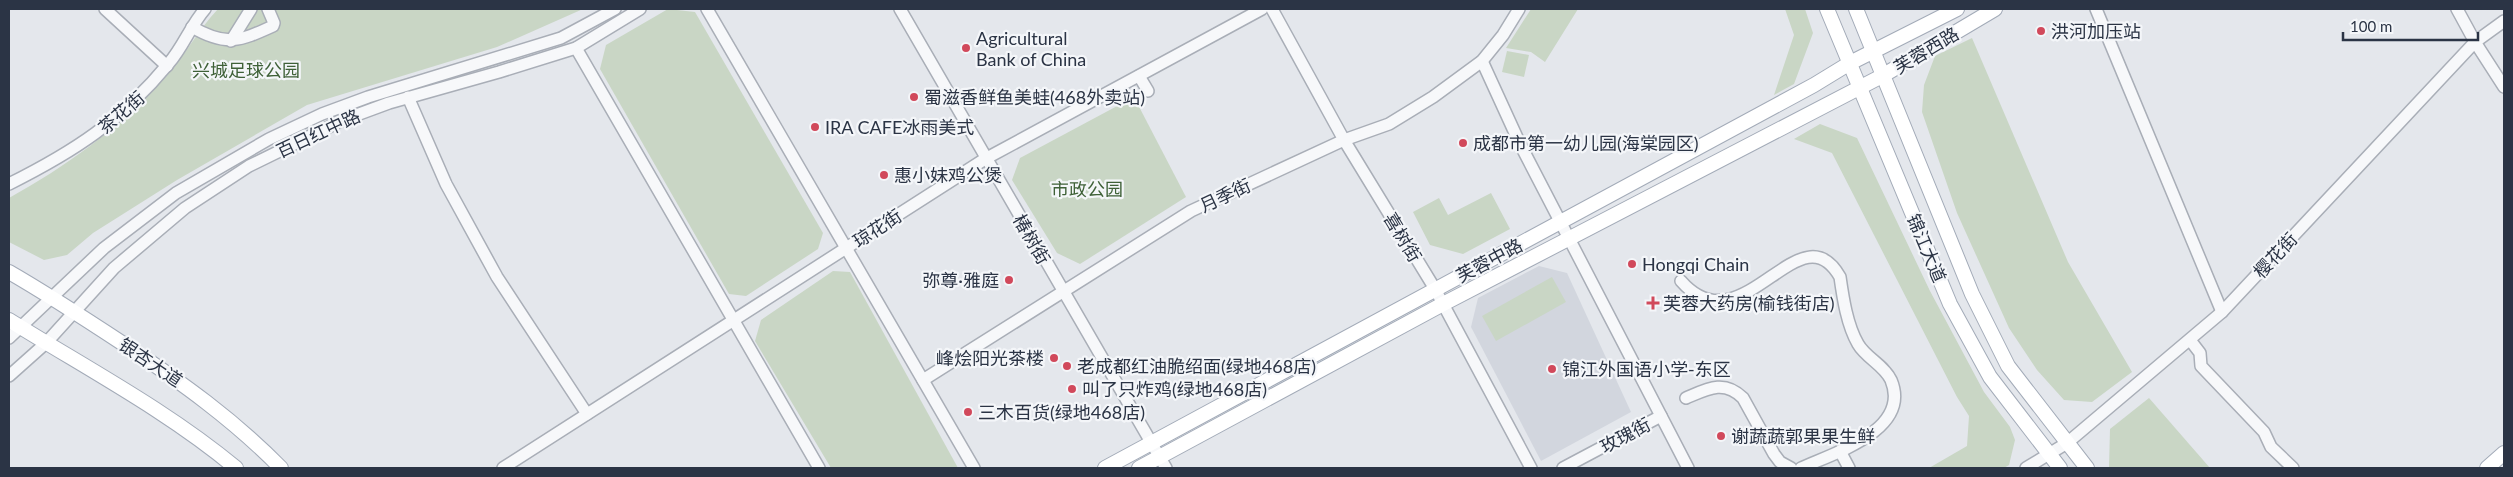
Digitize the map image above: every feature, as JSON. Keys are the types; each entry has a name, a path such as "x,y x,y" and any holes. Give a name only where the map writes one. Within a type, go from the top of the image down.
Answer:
{"main road":[{"name":"锦江大道","path":"1827,9 1950,304 1990,377 2060,468"},
{"name":"锦江大道","path":"1856,9 1972,294 2008,366 2087,468"},
{"name":"芙蓉西路","path":"1873,52 1957,9"},
{"name":"芙蓉西路","path":"1882,76 1995,9"},
{"name":"芙蓉中路","path":"1105,468 1873,52"},
{"name":"芙蓉中路","path":"1139,468 1162,463 1443,304 1882,76"},
{"name":"银杏大道","path":"9,272 74,310 174,377 216,408 261,447 281,468"},
{"name":"银杏大道","path":"14,324 155,408 210,446 236,468"},
{"path":"2487,468 2504,453"}],"street":[{"path":"105,9 167,66"},
{"name":"茶花街","path":"9,184 54,162 96,133 136,101 167,66 205,9"},
{"path":"231,41 251,9"},
{"path":"192,27 208,36 231,41 253,35 274,23 268,9"},
{"name":"百日红中路","path":"9,338 14,324 51,296 104,248 176,193 269,139 322,114 368,97 561,38 615,9"},
{"name":"百日红中路","path":"9,376 46,343 114,268 185,208 249,166 343,120 408,97 507,70 576,48 627,12 640,9"},
{"path":"707,9 974,468"},
{"name":"椿树街","path":"900,9 1162,463"},
{"name":"琼花街","path":"503,468 985,159 1262,9"},
{"name":"喜树街","path":"1272,9 1344,140 1435,289 1531,468"},
{"name":"月季街","path":"923,380 1191,211 1344,140 1389,124 1433,97 1482,61 1503,35 1519,9"},
{"path":"2096,9 2222,312"},
{"path":"2457,9 2475,42 2504,87"},
{"name":"樱花街","path":"2026,468 2067,443 2222,312 2475,42 2504,21"},
{"path":"242,25 245,32 253,35"},
{"path":"576,48 819,468"},
{"path":"1482,61 1520,144 1688,468"},
{"path":"1139,76 1148,91"},
{"path":"408,97 446,184 497,277 587,414"},
{"path":"1681,281 1690,292 1702,299 1716,302 1730,301 1801,259 1819,258 1835,269 1840,277 1858,344 1890,378 1894,391 1894,404 1890,416 1882,426 1840,451 1801,468"},
{"path":"2190,340 2200,353 2201,366 2264,432 2271,446 2292,468"},
{"path":"1686,398 1711,387 1729,388 1737,392 1743,398 1774,454 1780,462 1790,468"},
{"name":"玫瑰街","path":"1563,468 1661,416"},
{"path":"1840,451 1849,468"}],"shaded area":[{"name":"锦江外国语小学-东区","path":"1539,266 1567,273 1631,412 1541,461 1471,327 1478,298"}],"green space":[{"name":"兴城足球公园","path":"218,9 583,9 497,47 307,105 177,180 93,233 67,255 44,260 9,242 9,198 90,146 145,99 170,72 203,26"},
{"path":"668,9 695,12 823,233 818,249 746,296 729,294 600,69 606,45"},
{"path":"1531,9 1578,9 1545,62 1531,52 1506,48"},
{"path":"1785,9 1805,9 1813,33 1794,84 1774,95 1794,35"},
{"path":"1972,38 2068,262 2132,372 2092,402 2064,400 2037,370 2009,328 1957,213 1922,112 1924,85 1935,56"},
{"path":"1507,51 1529,55 1524,77 1502,72"},
{"name":"市政公园","path":"1134,97 1186,197 1080,264 1057,253 1012,180 1020,158"},
{"path":"1820,124 1857,138 1930,291 1984,392 2010,427 2015,440 2009,465 2004,468 1929,468 1967,446 1969,416 1957,397 1832,153 1794,139"},
{"path":"1491,193 1510,229 1463,254 1430,245 1413,212 1439,198 1448,215"},
{"path":"833,271 850,272 958,468 831,468 755,341 761,320"},
{"path":"1552,277 1566,302 1496,341 1482,316"},
{"path":"2149,398 2210,468 2109,468 2110,429"}],"place":[{"name":"洪河加压站","path":"2041,31"},
{"name":"Agricultural Bank of China","path":"966,48"},
{"name":"蜀滋香鲜鱼美蛙(468外卖站)","path":"914,97"},
{"name":"IRA CAFE冰雨美式","path":"815,127"},
{"name":"成都市第一幼儿园(海棠园区)","path":"1463,143"},
{"name":"惠小妹鸡公煲","path":"884,175"},
{"name":"Hongqi Chain","path":"1632,264"},
{"name":"弥尊·雅庭","path":"1009,280"},
{"name":"芙蓉大药房(榆钱街店)","path":"1653,303"},
{"name":"峰烩阳光茶楼","path":"1054,358"},
{"name":"老成都红油脆绍面(绿地468店)","path":"1067,366"},
{"name":"锦江外国语小学-东区","path":"1552,369"},
{"name":"叫了只炸鸡(绿地468店)","path":"1072,389"},
{"name":"三木百货(绿地468店)","path":"968,412"},
{"name":"谢蔬蔬郭果果生鲜","path":"1721,436"}]}
